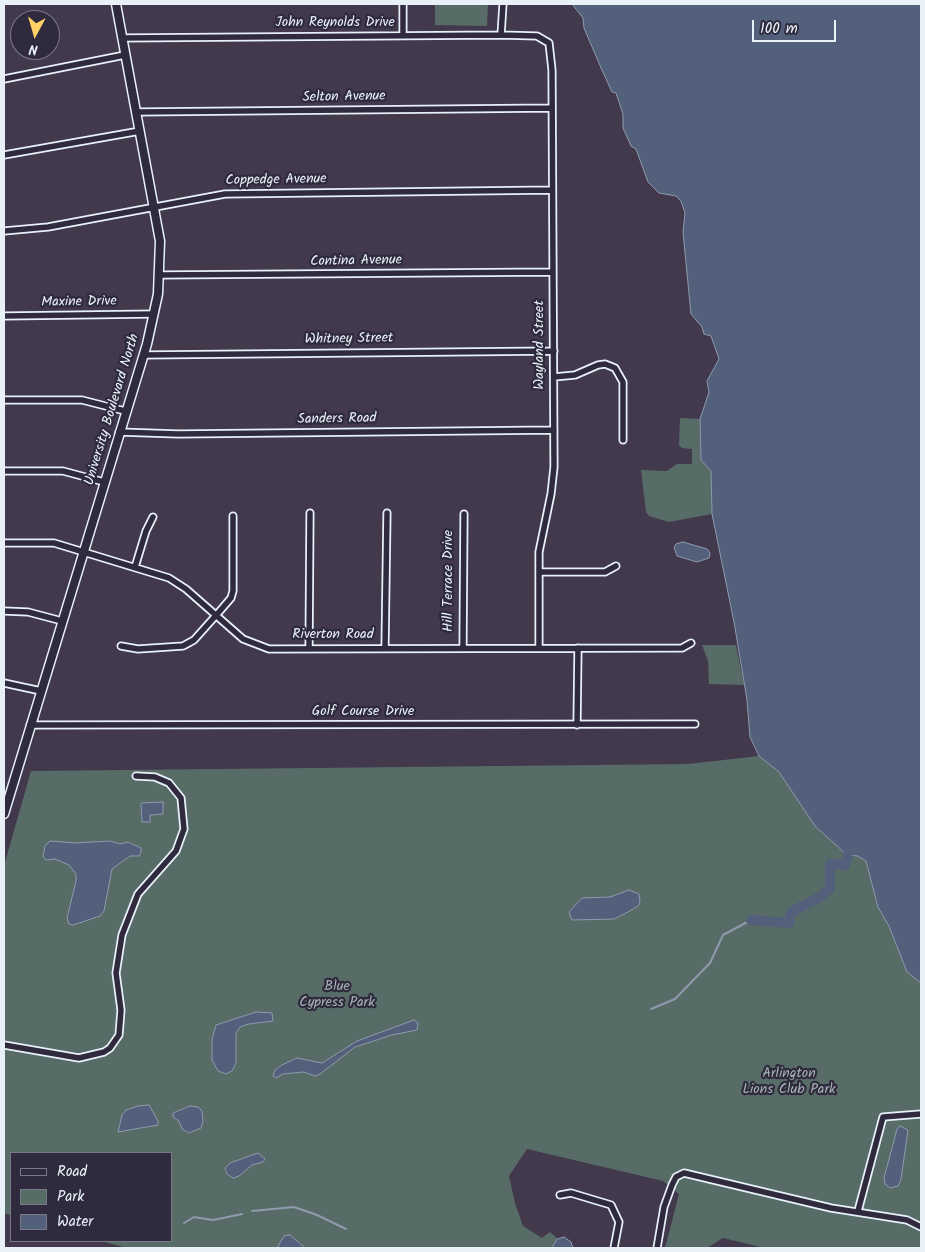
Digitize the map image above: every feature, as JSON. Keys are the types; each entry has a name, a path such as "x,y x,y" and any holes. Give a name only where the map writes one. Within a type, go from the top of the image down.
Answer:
{"street":[{"name":"University Boulevard North","path":"4,814 144,354 154,314 160,275 160,240 155,207 116,4"},
{"path":"402,4 403,36"},
{"path":"501,35 504,4"},
{"name":"John Reynolds Drive","path":"122,38 501,35 536,36 547,41"},
{"name":"Wayland Street","path":"539,648 541,539 554,479 552,53 547,41"},
{"path":"4,79 125,56"},
{"name":"Selton Avenue","path":"136,112 552,108"},
{"path":"4,156 140,131"},
{"name":"Coppedge Avenue","path":"4,231 42,228 217,195 247,193 552,190"},
{"name":"Contina Avenue","path":"160,275 553,272"},
{"name":"Maxine Drive","path":"4,316 154,314"},
{"name":"Whitney Street","path":"144,354 554,351"},
{"path":"554,377 575,375 598,365 605,364 615,368 623,382 623,440"},
{"path":"4,400 82,400 126,411"},
{"name":"Sanders Road","path":"120,432 178,434 554,430"},
{"path":"4,471 63,471 104,482"},
{"path":"309,649 310,513"},
{"path":"385,648 387,513"},
{"name":"Hill Terrace Drive","path":"463,648 464,514"},
{"path":"121,646 138,649 184,646 194,640 231,598 233,591 233,516"},
{"path":"136,567 146,531 153,517"},
{"name":"Riverton Road","path":"4,542 54,543 136,567 178,583 233,631 253,644 275,649 682,648 692,643"},
{"path":"540,572 605,572 616,566"},
{"path":"4,611 28,612 62,621"},
{"path":"577,725 578,648"},
{"path":"4,683 41,691"},
{"name":"Golf Course Drive","path":"30,726 695,724"},
{"path":"4,1046 79,1058 104,1052 110,1048 119,1035 121,1010 116,964 125,926 138,894 176,851 184,829 181,798 169,783 155,777 136,776"},
{"path":"858,1211 883,1117 921,1114"},
{"path":"657,1248 664,1207 676,1177 684,1173 831,1208 907,1220 921,1227"},
{"path":"560,1195 571,1193 611,1205 619,1222 614,1248"}],"green space":[{"path":"435,4 488,4 487,26 435,25"},
{"path":"680,418 700,419 701,460 711,471 712,514 669,522 649,516 646,512 641,470 667,471 677,464 692,464 692,449 682,448 679,445"},
{"path":"702,645 736,645 744,685 709,684 708,661"},
{"name":"Blue Cypress Park","path":"759,756 779,772 815,826 847,855 858,856 866,861 878,907 889,926 907,971 921,983 921,1248 765,1248 723,1238 707,1248 665,1248 679,1194 663,1181 527,1149 509,1176 515,1203 523,1226 542,1238 550,1232 557,1238 552,1248 127,1248 105,1242 172,1242 172,1152 10,1152 10,1215 4,1213 4,866 31,771 688,764"}],"water":[{"path":"572,4 921,4 921,983 907,972 889,926 878,907 866,861 858,856 847,855 815,826 779,772 759,756 750,737 747,700 734,622 712,514 711,471 701,460 700,419 709,392 707,381 719,359 711,336 704,334 702,327 691,314 683,232 685,213 681,201 676,196 659,193 648,182 636,149 631,146 623,128 623,114 616,93 612,92 602,70 584,28 583,18"},
{"path":"683,542 707,549 710,553 709,558 697,562 677,556 674,547 676,544"},
{"path":"163,802 163,814 150,815 150,822 142,822 141,803"},
{"path":"50,841 75,843 110,841 120,844 128,842 141,848 141,852 139,856 130,856 112,869 104,911 100,916 73,925 69,924 67,918 76,874 69,865 55,859 46,860 43,856 45,846"},
{"path":"629,890 639,894 640,902 638,906 628,912 614,919 572,920 569,912 582,898 610,897"},
{"path":"256,1012 272,1013 273,1021 240,1027 236,1033 236,1063 232,1071 226,1074 218,1071 212,1060 212,1039 216,1025"},
{"path":"414,1020 418,1023 417,1030 392,1035 355,1047 315,1076 304,1072 283,1074 276,1078 273,1076 275,1070 297,1058 322,1063 357,1041"},
{"path":"149,1105 158,1121 158,1125 118,1132 122,1115 126,1110"},
{"path":"190,1106 198,1107 202,1111 203,1121 201,1128 189,1133 182,1129 179,1121 173,1117 173,1113"},
{"path":"900,1126 908,1130 901,1179 898,1186 890,1188 885,1184 884,1178 897,1129"},
{"path":"258,1153 265,1159 263,1162 252,1165 239,1176 233,1178 227,1174 225,1168 230,1163"},
{"path":"290,1235 304,1247 277,1248 284,1236"},
{"path":"564,1237 571,1242 573,1248 552,1248 557,1239"}],"waterway":[{"path":"751,920 789,923 790,915 793,911 822,896 830,888 830,864 845,865 849,850 856,848"},
{"path":"651,1009 675,999 710,963 723,935 751,920"},
{"path":"252,1211 294,1207 317,1215 346,1229"},
{"path":"184,1223 194,1217 213,1220 242,1214"}],"park label":[{"name":"Arlington Lions Club Park","path":"789,1084"}]}
